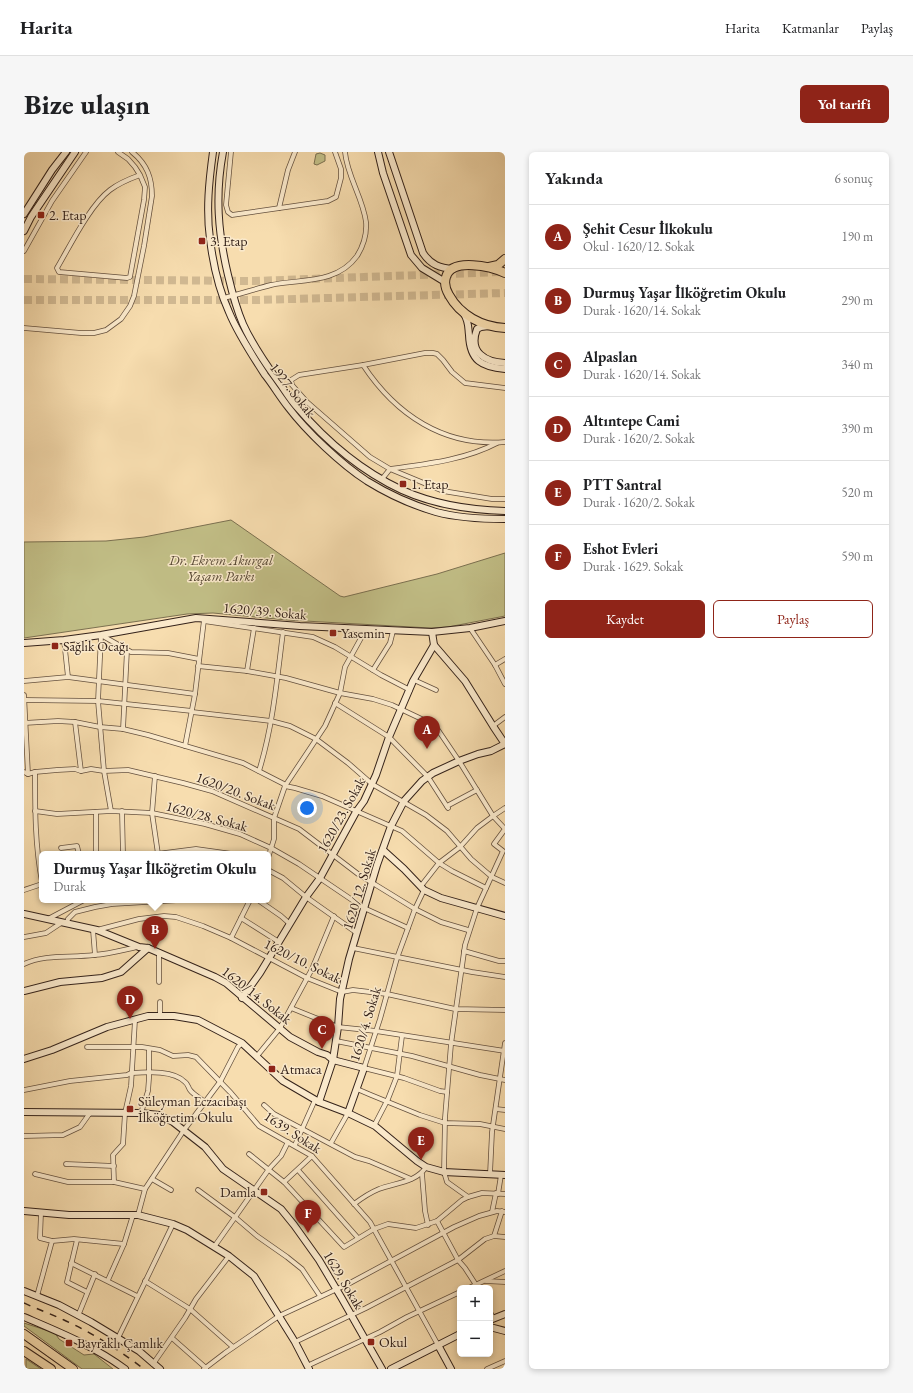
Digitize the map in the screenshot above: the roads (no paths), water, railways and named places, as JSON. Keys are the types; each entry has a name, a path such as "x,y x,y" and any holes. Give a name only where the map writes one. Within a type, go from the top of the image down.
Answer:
{"highway":[{"path":"489,267 500,264 505,259"},
{"path":"505,273 489,267 467,265 453,269 449,272 445,282 445,287 450,297 462,311 477,321 492,326 505,328"},
{"path":"24,1334 67,1369"},
{"path":"24,1334 73,1369"},
{"path":"24,1350 51,1369"}],"street":[{"path":"24,214 52,170 66,152"},
{"path":"24,231 31,217 75,152"},
{"path":"24,251 52,201 86,152"},
{"path":"118,152 128,159 140,175 145,187 130,276 126,278 59,272 57,268 87,218 102,197 119,184 140,175"},
{"path":"24,328 94,333 106,330 121,319 130,306 134,296 151,200 151,181 149,174 140,158 132,152"},
{"name":"1927. Sokak","path":"214,152 209,190 210,240 214,262 224,298 237,330 257,363 288,408 318,440 348,467 368,481 403,499 437,512 462,517 505,519"},
{"path":"279,208 288,170 295,152"},
{"path":"222,153 230,153 226,205 228,212 232,215 328,201 336,197 341,178 341,169 335,152"},
{"path":"224,298 272,285 333,275 346,268 353,262 361,250 364,242 366,219 344,152"},
{"path":"378,152 383,172 412,255 422,268 445,282"},
{"path":"389,152 423,253 427,259 436,266 453,269"},
{"name":"1927. Sokak","path":"222,153 218,212 223,252 233,296 243,324 255,345 270,370 295,404 313,425 334,445 368,471 402,490 441,504 484,510 505,511"},
{"path":"144,200 151,200"},
{"path":"462,311 468,323 470,345 475,359 491,368 505,369"},
{"path":"492,326 477,329 475,346 479,354 487,360 505,363"},
{"path":"505,388 465,383 452,372 437,354 433,353 425,353 299,375 291,380 292,385 307,402 364,452 390,469 443,491 474,497 505,499"},
{"path":"363,365 374,381 398,407 425,426 458,439 475,442 505,442"},
{"path":"382,479 390,469 428,464 467,455 499,442"},
{"name":"1620/39. Sokak","path":"24,643 101,635 196,618 204,620 300,626 432,632 470,628 505,621"},
{"path":"185,746 195,694 204,620 314,637 335,647 410,690"},
{"path":"247,671 254,628"},
{"path":"470,628 495,665 505,684"},
{"path":"270,851 274,839 274,818 285,786 325,726 340,693 345,667 366,629"},
{"path":"373,670 390,643 393,631"},
{"path":"259,771 266,749 271,721 283,632"},
{"path":"432,632 434,645 465,681 505,744"},
{"path":"111,811 104,771 98,701 101,635 131,652 168,653 199,659"},
{"path":"64,640 68,677"},
{"name":"1620/23. Sokak","path":"242,998 279,942 306,897 320,878 356,812 364,801 372,784 389,737 414,680 434,645"},
{"path":"123,729 127,650"},
{"path":"495,665 505,659"},
{"path":"198,666 278,676 340,693 373,699 402,709 428,722 436,728 459,761 493,816 505,829 494,844 503,851 476,908 468,930 455,1009 451,1044 445,1123 444,1172 446,1182 468,1197"},
{"path":"24,680 68,677 195,694"},
{"path":"414,680 436,690"},
{"path":"26,773 24,698 125,703 271,721 290,726 316,739 348,763 372,784 394,797 404,800 426,815 446,832 471,859 492,877 505,883"},
{"path":"336,702 389,737 428,777 447,807 477,790"},
{"path":"493,726 505,717"},
{"path":"25,723 58,721 75,722 100,727 123,729 243,763 284,784 285,786 322,796 402,831 439,863 486,888"},
{"path":"75,722 81,771"},
{"name":"1620/12. Sokak","path":"317,1101 333,1060 338,1027 340,999 364,908 391,826 404,800 422,781 428,777 459,761 491,751 505,744"},
{"name":"1620/20. Sokak","path":"26,773 70,770 81,771 90,769 104,771 128,770 212,791 299,829 312,837 332,855 358,874 415,909 442,922 468,930"},
{"path":"35,772 35,811 39,863"},
{"path":"155,776 152,813 157,851"},
{"name":"1620/4. Sokak","path":"331,1143 348,1113 357,1089 376,1031 397,958 423,888 439,863 460,847 477,828 505,808"},
{"name":"1620/28. Sokak","path":"35,811 58,814 111,811 152,813 205,824 240,834 271,848 299,864 364,908 408,928"},
{"path":"122,811 123,851"},
{"path":"96,812 96,851"},
{"path":"61,848 77,846 78,851"},
{"path":"383,850 423,888 441,898 505,916"},
{"path":"186,851 205,851"},
{"path":"271,872 283,878 306,897 357,933"},
{"path":"24,890 39,884"},
{"path":"47,919 78,903"},
{"path":"24,937 46,933 64,923 74,912 112,904 131,903"},
{"path":"231,938 248,903"},
{"path":"262,903 290,924"},
{"name":"1620/14. Sokak","path":"24,914 95,930 139,947 148,948 159,952 216,977 226,983 242,998 290,1036 318,1052 327,1055 333,1060 396,1076 447,1092"},
{"name":"1620/10. Sokak","path":"95,930 139,919 164,916 176,917 231,938 259,952 268,959 307,978 342,992 352,990 387,994 455,1009 505,1010"},
{"path":"257,1056 280,1028 291,1008 307,978 334,916"},
{"path":"241,918 279,942"},
{"path":"95,930 95,955"},
{"path":"24,964 53,957 95,955 139,947"},
{"path":"24,991 60,982 102,978 121,972 148,948"},
{"path":"353,948 397,958 505,977"},
{"path":"464,951 499,961 505,961"},
{"path":"159,952 159,982"},
{"path":"160,1002 160,1016"},
{"path":"291,1008 338,1027 376,1031 451,1044 504,1051"},
{"path":"24,1059 52,1050 107,1028 148,1016 174,1016 198,1020 242,1043 283,1081 317,1101 348,1113 374,1126 426,1167 444,1172 503,1175 492,1212"},
{"path":"114,1182 113,1155 123,1144 125,1113 132,1086 135,1020"},
{"path":"374,1126 387,1101 396,1076 402,1036"},
{"path":"336,1041 400,1054 505,1080"},
{"path":"108,1280 124,1244 145,1189 184,1130 220,1082 238,1047 242,1043"},
{"path":"490,1174 493,1127 505,1043"},
{"name":"1639. Sokak","path":"87,1047 133,1047 160,1050 173,1056 188,1055 196,1057 259,1126 312,1156 374,1229 451,1369"},
{"path":"141,1113 148,1091 149,1049"},
{"path":"24,1090 70,1081 128,1075 132,1073 168,1073 180,1077 187,1083 193,1093 205,1102"},
{"path":"357,1089 420,1115 445,1123 480,1124 505,1129"},
{"path":"295,1145 317,1101"},
{"path":"264,1105 274,1114 355,1157 369,1161 411,1179"},
{"path":"496,1109 505,1110"},
{"name":"1629. Sokak","path":"24,1112 159,1114 173,1122 205,1147 224,1169 280,1209 294,1225 319,1260 382,1369"},
{"path":"24,1136 63,1135 80,1127 91,1112"},
{"path":"214,1247 236,1218 269,1169 281,1156 288,1142"},
{"path":"250,1154 284,1182 344,1247 374,1229 388,1224 416,1228 428,1225 438,1220 462,1200 468,1197 482,1193 505,1194"},
{"path":"284,1182 312,1156"},
{"path":"66,1164 114,1166"},
{"path":"426,1167 422,1174 425,1211 428,1225"},
{"path":"298,1170 358,1238"},
{"path":"35,1174 68,1182 114,1182 145,1189"},
{"path":"354,1204 367,1194 422,1174"},
{"path":"152,1179 171,1190"},
{"path":"198,1190 302,1269 320,1296"},
{"path":"24,1211 41,1213 135,1215 173,1224 187,1230 229,1256 254,1276 295,1342 308,1367 457,1293"},
{"path":"172,1338 205,1368 279,1316 336,1289 479,1216 492,1212 503,1212 494,1236"},
{"path":"41,1213 40,1238 52,1241 77,1240 124,1244"},
{"path":"438,1220 458,1260 476,1285"},
{"path":"118,1338 173,1224"},
{"path":"295,1342 458,1260 485,1238 494,1236 504,1238"},
{"path":"77,1240 67,1282 87,1292"},
{"path":"37,1296 52,1241"},
{"path":"154,1364 196,1300 229,1256"},
{"path":"71,1263 108,1280 137,1296"},
{"path":"478,1285 483,1281 505,1271"},
{"path":"78,1316 95,1274"},
{"path":"145,1281 190,1309 233,1347"},
{"path":"483,1281 505,1282"},
{"path":"24,1291 59,1305 118,1338 139,1351 160,1369"},
{"path":"493,1319 505,1314"},
{"path":"24,1317 97,1350 125,1369"},
{"path":"493,1328 505,1331"},
{"path":"391,1369 457,1336"},
{"path":"487,1369 505,1361"},
{"path":"497,1364 499,1369"}],"tunnel":[{"path":"24,279 254,281 502,272"},
{"path":"24,300 257,300 505,293"}],"railway":[{"path":"24,1303 85,1330 144,1369"}],"place":[{"name":"2. Etap","path":"41,215"},
{"name":"3. Etap","path":"202,241"},
{"name":"1. Etap","path":"403,484"},
{"name":"Yasemin","path":"333,633"},
{"name":"Sağlık Ocağı","path":"55,646"},
{"name":"Şehit Cesur İlkokulu","path":"427,749"},
{"name":"Durmuş Yaşar İlköğretim Okulu","path":"155,949"},
{"name":"Altıntepe Cami","path":"130,1019"},
{"name":"Alpaslan","path":"322,1049"},
{"name":"Atmaca","path":"272,1069"},
{"name":"Süleyman Eczacıbaşı İlköğretim Okulu","path":"130,1109"},
{"name":"PTT Santral","path":"421,1160"},
{"name":"Damla","path":"264,1192"},
{"name":"Eshot Evleri","path":"308,1233"},
{"name":"Okul","path":"371,1342"},
{"name":"Bayraklı Çamlık","path":"69,1343"}],"park label":[{"name":"Dr. Ekrem Akurgal Yaşam Parkı","path":"221,568"}]}
